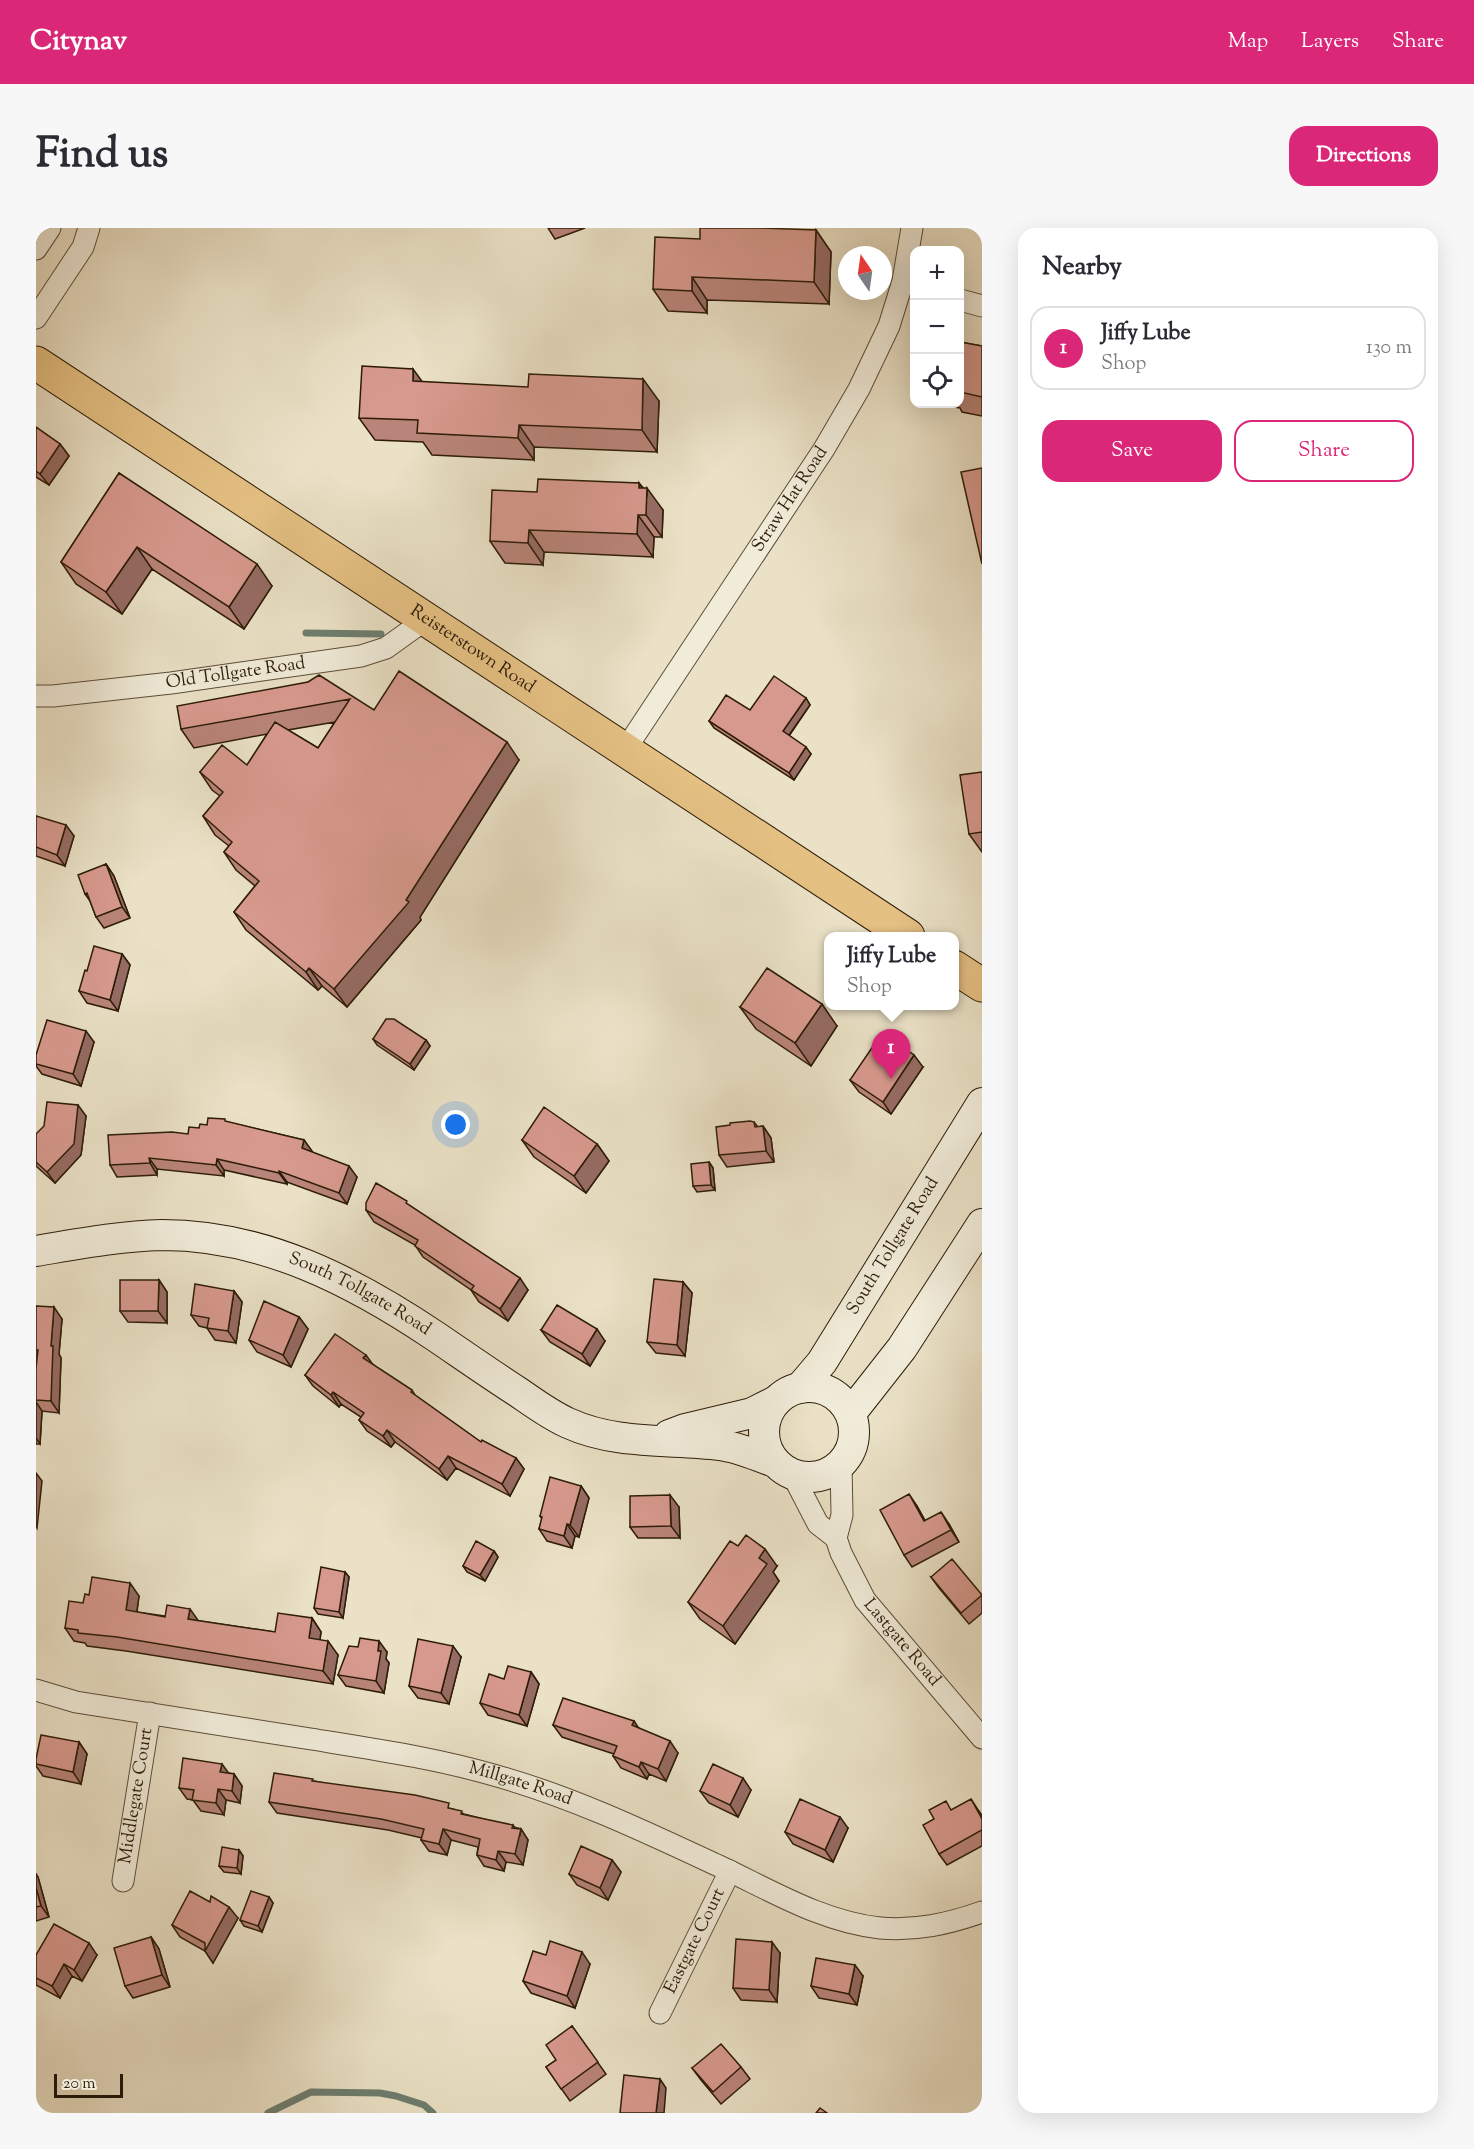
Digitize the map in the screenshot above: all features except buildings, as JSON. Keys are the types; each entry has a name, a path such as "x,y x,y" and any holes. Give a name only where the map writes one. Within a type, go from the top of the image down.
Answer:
{"main road":[{"name":"Reisterstown Road","path":"36,363 902,932"},
{"path":"959,970 982,985"}],"street":[{"path":"36,249 50,228"},
{"path":"36,318 82,247 88,228"},
{"name":"Straw Hat Road","path":"625,750 824,449 874,359 909,283 912,228"},
{"path":"964,301 982,306"},
{"name":"Old Tollgate Road","path":"36,696 171,683 361,656 386,648 425,620"},
{"name":"South Tollgate Road","path":"655,1441 685,1429 752,1413 788,1394 822,1362 982,1103"},
{"path":"851,1413 902,1348 982,1224"},
{"name":"South Tollgate Road","path":"36,1251 124,1238 162,1235 247,1245 292,1258 344,1281 393,1308 567,1423 602,1435 722,1445 782,1468"},
{"path":"812,1387 833,1394 851,1413 854,1441 849,1454 834,1470 821,1476 802,1477 782,1468 764,1440 766,1419 788,1394 812,1387"},
{"path":"836,1538 842,1515 841,1464"},
{"name":"Lastgate Road","path":"782,1468 818,1524 836,1538 841,1553 865,1600 982,1738"},
{"name":"Millgate Road","path":"36,1690 76,1702 438,1761 498,1776 574,1802 636,1827 813,1911 844,1922 879,1928 915,1930 982,1912"},
{"name":"Middlegate Court","path":"123,1881 150,1713"},
{"name":"Eastgate Court","path":"660,2013 730,1871"}],"waterway":[{"path":"306,633 381,634"},
{"path":"268,2113 311,2092 380,2093 424,2105 433,2113"}],"place":[{"name":"Jiffy Lube","path":"891,1079"}]}
